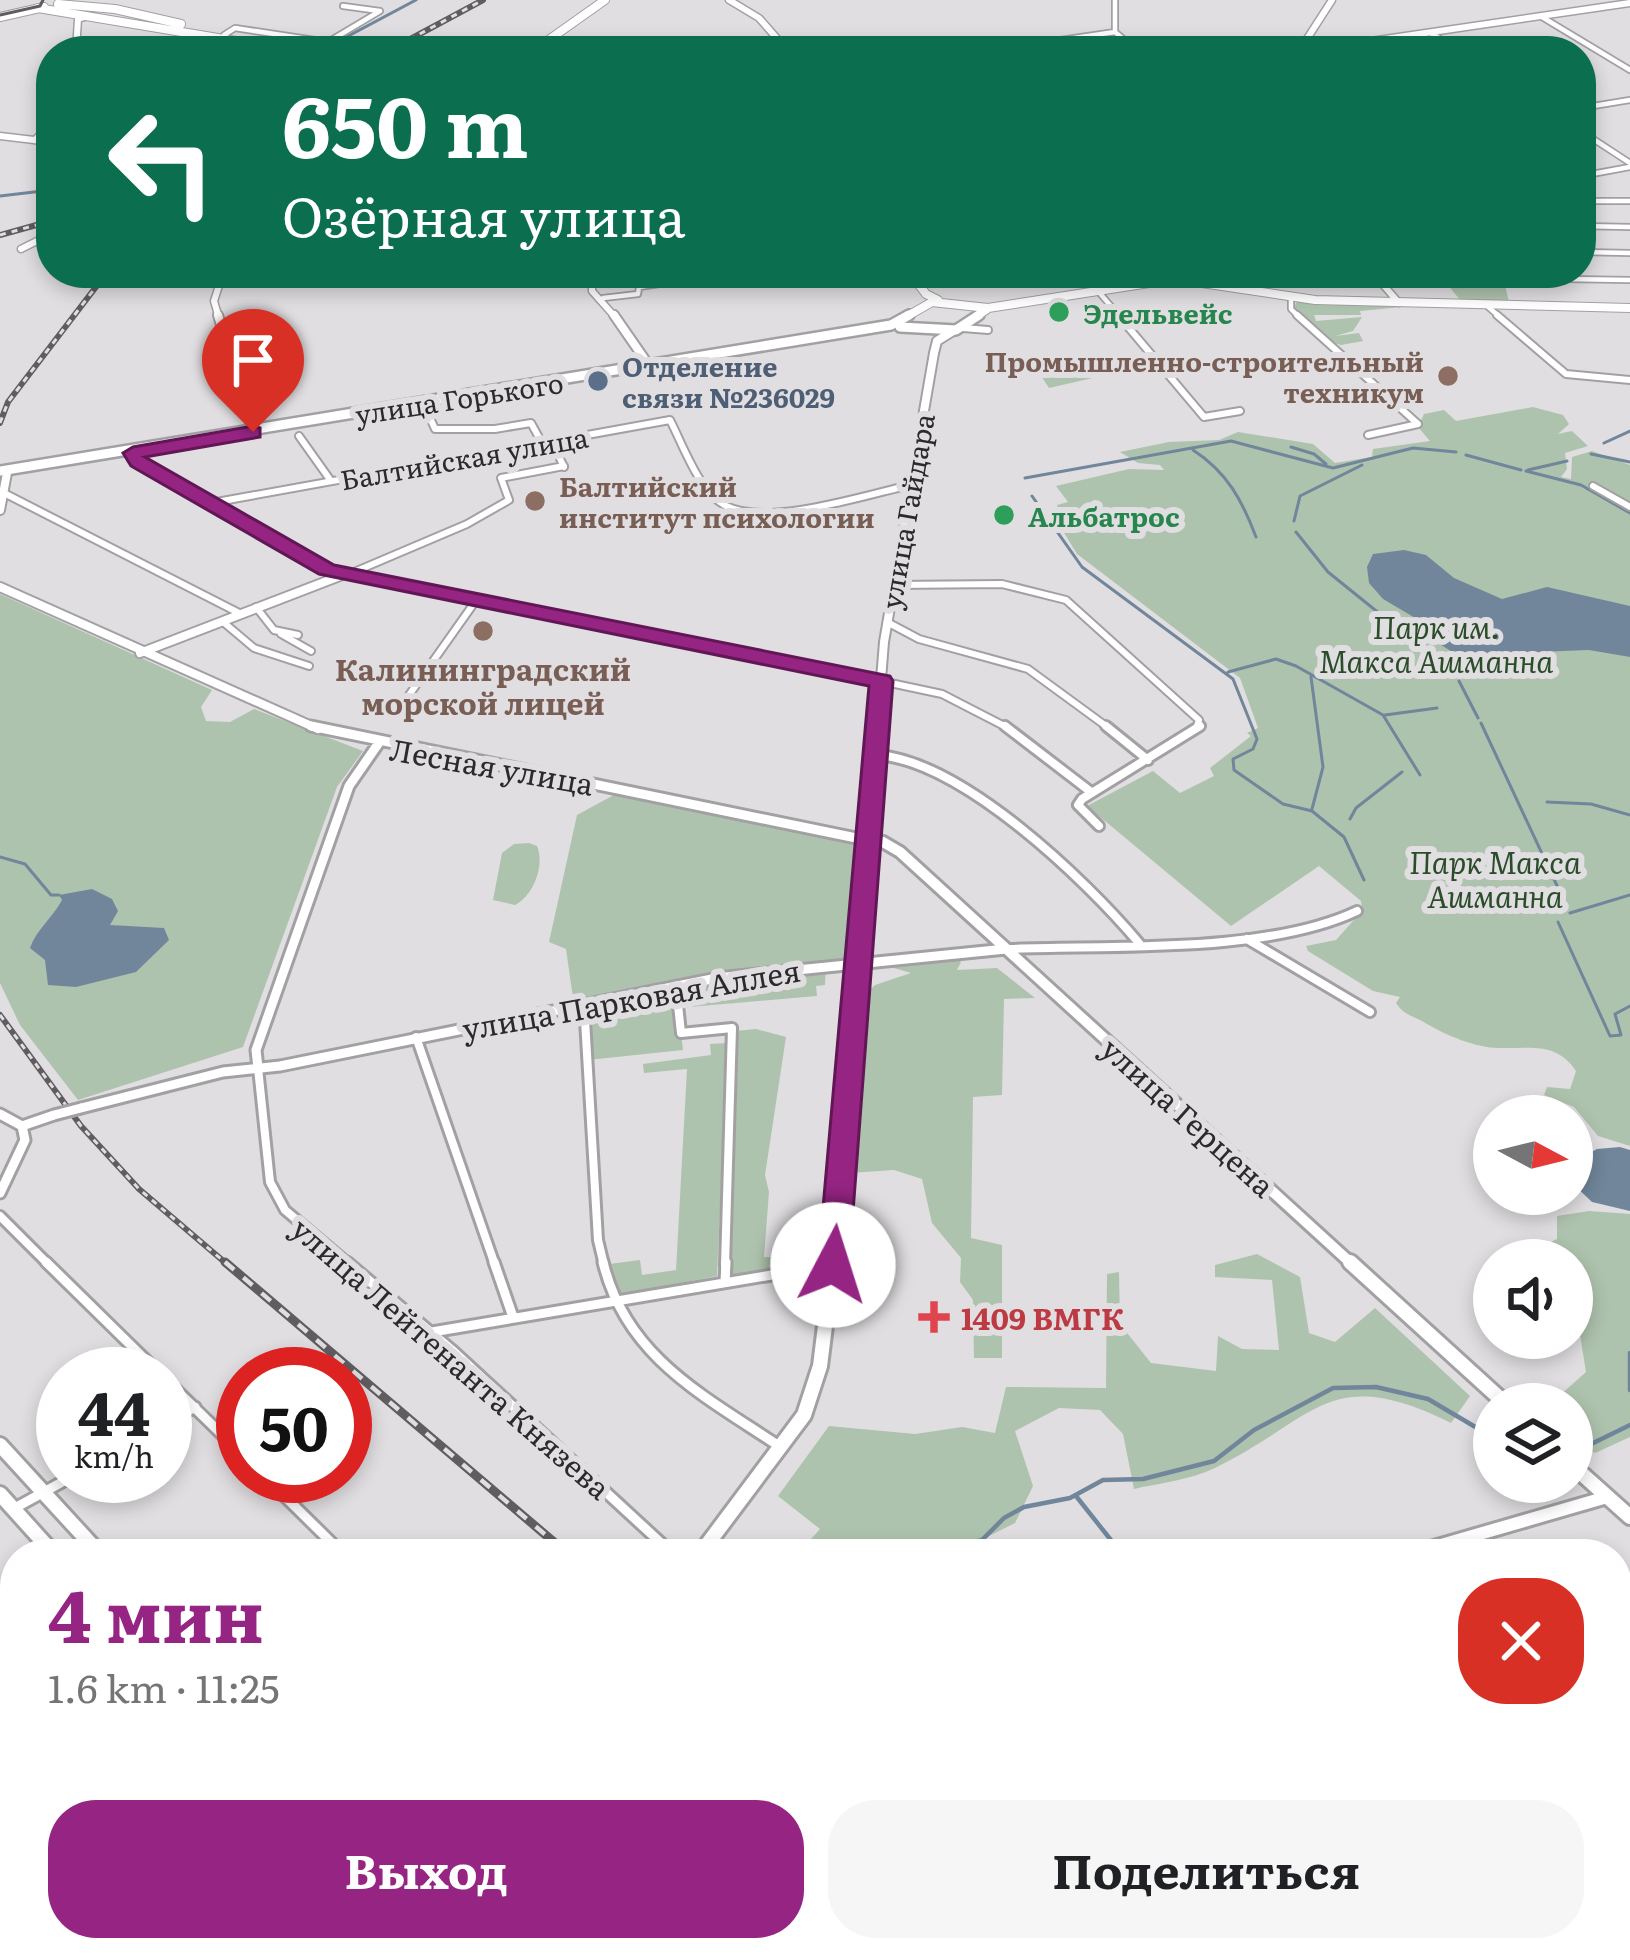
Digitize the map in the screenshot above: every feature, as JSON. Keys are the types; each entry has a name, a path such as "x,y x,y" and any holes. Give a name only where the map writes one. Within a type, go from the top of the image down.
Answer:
{"main road":[{"path":"0,14 75,0"},
{"path":"558,36 609,0"},
{"path":"1313,36 1332,0"},
{"path":"0,14 84,2 230,36"},
{"path":"59,3 90,16 209,36"},
{"path":"122,21 137,13"},
{"path":"0,136 35,140"},
{"path":"218,288 214,301 253,430"},
{"path":"911,288 917,296 914,311 937,341 974,329 972,314 964,307"},
{"path":"921,288 928,297 945,302"},
{"name":"улица Горького","path":"3,472 649,365 923,328 974,329 982,312 1117,288"},
{"name":"улица Горького","path":"1233,288 1291,297 1399,303 1630,308"},
{"path":"1386,288 1399,303"},
{"name":"улица Горького","path":"253,430 891,325 914,311 945,302 964,307 1005,306"},
{"name":"улица Гайдара","path":"712,1539 783,1449 815,1389 833,1265 887,622 937,341"},
{"name":"улица Герцена","path":"866,840 896,849 1483,1383"},
{"path":"0,1445 36,1483"},
{"path":"1593,1484 1630,1517"},
{"path":"0,1495 40,1539"},
{"path":"54,1503 86,1539"}],"street":[{"path":"729,0 759,18 775,36"},
{"path":"1115,0 1115,32"},
{"path":"1409,36 1630,3"},
{"path":"338,36 380,10 344,6"},
{"path":"77,36 78,19 90,16"},
{"path":"1542,17 1574,36"},
{"path":"224,35 235,28 288,36"},
{"path":"1088,36 1115,32 1120,36"},
{"path":"1431,33 1436,36"},
{"path":"1596,50 1630,70"},
{"path":"1596,106 1630,100"},
{"path":"1596,141 1630,165"},
{"path":"1596,173 1630,165"},
{"path":"1596,200 1630,200"},
{"path":"1596,226 1630,227"},
{"path":"21,249 36,242"},
{"path":"1596,252 1630,253"},
{"path":"1596,279 1630,280"},
{"path":"592,288 649,365"},
{"path":"603,298 638,294 639,288"},
{"path":"1098,291 1204,416 1240,411"},
{"path":"1291,297 1290,305 1299,317 1418,424 1368,434"},
{"path":"1486,304 1566,374 1630,380"},
{"path":"423,402 435,429 495,429 531,423 542,444"},
{"name":"Балтийская улица","path":"212,503 670,420 718,500 731,508 763,512 910,485"},
{"path":"299,436 331,481"},
{"path":"140,653 346,575 500,506 510,500 501,478 565,468 552,442"},
{"path":"132,451 138,461 327,570 956,696 1000,719 1091,792"},
{"path":"307,486 322,468"},
{"path":"0,510 3,472"},
{"path":"1593,486 1630,507"},
{"path":"4,493 239,613"},
{"path":"893,585 992,582 1045,590 1066,600 1199,720 1200,727 1091,792 1078,805 1099,826"},
{"name":"Лесная улица","path":"0,587 304,724 379,744 866,840"},
{"path":"402,705 477,599"},
{"path":"256,607 274,630 311,651"},
{"path":"221,620 254,648 309,666"},
{"path":"887,622 907,635 1030,670 1148,760"},
{"path":"274,630 298,635"},
{"path":"258,1068 256,1050 349,786 379,744"},
{"path":"878,754 919,763 960,783 1077,882 1139,944"},
{"name":"улица Парковая Аллея","path":"22,1126 223,1072 676,986 858,961 1006,949 1246,939 1334,922 1357,910"},
{"path":"1246,939 1370,1012"},
{"path":"676,986 681,1033 732,1028 725,1282"},
{"path":"584,1003 598,1240 612,1300 668,1371 783,1449"},
{"path":"416,1036 513,1318"},
{"name":"улица Лейтенанта Князева","path":"258,1068 275,1195 285,1210 430,1332 657,1539"},
{"path":"0,1114 22,1126 25,1140 0,1193"},
{"path":"0,1216 133,1347"},
{"path":"430,1332 833,1265"},
{"path":"194,1407 216,1429"},
{"path":"13,1509 36,1496"},
{"path":"1462,1539 1607,1497"},
{"path":"291,1503 328,1539"}],"green space":[{"path":"1450,288 1506,288 1509,302 1461,301"},
{"path":"1297,301 1402,307 1360,311 1361,315 1314,315 1316,321 1362,317 1353,331 1335,336 1359,333 1363,341 1341,345 1331,342 1294,308"},
{"path":"1118,353 1132,369 1049,388 1036,368"},
{"name":"Парк Макса Ашманна","path":"1533,407 1563,415 1569,424 1558,434 1572,431 1588,446 1565,453 1567,469 1561,477 1571,479 1572,457 1592,451 1630,465 1630,1146 1593,1130 1593,1095 1544,1095 1547,1087 1570,1089 1576,1071 1560,1055 1542,1049 1490,1047 1452,1036 1403,1011 1396,1003 1400,997 1373,991 1308,951 1306,946 1336,940 1362,911 1361,901 1319,866 1231,926 1087,806 1153,771 1180,793 1214,776 1210,768 1258,728 1240,678 1077,554 1063,531 1057,505 1068,502 1056,486 1129,469 1164,470 1120,452 1169,442 1219,440 1238,432 1313,444 1335,463 1372,457 1373,449 1430,441 1418,427 1424,414 1444,410 1456,421"},
{"path":"0,594 212,690 201,707 206,721 230,722 254,709 363,751 337,787 243,1047 78,1100 20,1025 0,983"},
{"path":"623,790 866,840 858,961 826,965 825,985 816,986 817,996 678,1008 683,1050 588,1060 585,1012 574,1005 566,949 549,942 577,815"},
{"path":"529,843 539,853 532,887 515,905 493,900 502,853 514,844"},
{"path":"956,958 961,962 957,970 997,968 1035,998 1004,999 1002,1095 973,1097 971,1238 1002,1245 1002,1358 974,1358 973,1300 960,1282 961,1258 932,1223 922,1179 894,1170 850,1173 863,996 875,985 911,973 880,964"},
{"path":"756,1029 786,1037 765,1175 769,1192 764,1257 805,1258 803,1263 730,1275 735,1031"},
{"path":"727,1043 717,1276 620,1295 609,1264 640,1260 642,1275 676,1270 687,1069 644,1073 643,1064 711,1055 710,1044"},
{"path":"1593,1211 1630,1214 1630,1437 1595,1453 1593,1383 1574,1383 1586,1372 1584,1359 1593,1359 1593,1239 1557,1239 1557,1216 1593,1215"},
{"path":"1257,1254 1300,1277 1309,1333 1335,1342 1375,1308 1470,1396 1451,1423 1376,1397 1325,1404 1206,1472 1134,1489 1123,1434 1100,1410 1059,1408 1015,1431 1033,1486 1015,1523 983,1539 811,1539 820,1529 778,1496 829,1426 915,1434 962,1427 995,1433 1006,1387 1106,1388 1107,1274 1119,1272 1120,1324 1151,1363 1216,1371 1218,1336 1242,1349 1279,1350 1272,1280 1215,1277 1215,1265"}],"water":[{"path":"1404,550 1426,555 1454,578 1502,599 1547,587 1630,606 1630,657 1589,650 1536,652 1477,668 1435,641 1422,622 1383,599 1369,583 1367,567 1373,554"},
{"path":"92,889 112,899 118,911 110,925 164,928 169,940 136,972 76,987 48,985 45,960 30,948 33,941 62,900 59,895"},
{"path":"1630,1150 1630,1211 1593,1202 1593,1151"}],"waterway":[{"path":"348,36 416,0"},
{"path":"0,196 36,192"},
{"path":"1604,443 1630,431"},
{"path":"1025,478 1231,441 1333,468 1413,448 1456,452"},
{"path":"1291,447 1314,454 1326,464"},
{"path":"1193,450 1232,488 1256,537"},
{"path":"1591,454 1630,462"},
{"path":"1466,455 1521,470"},
{"path":"1528,470 1567,461"},
{"path":"1294,521 1300,496 1362,465"},
{"path":"1526,471 1581,485 1630,513"},
{"path":"1032,496 1082,567 1233,679 1257,739 1253,749 1233,759 1234,770 1283,804 1312,811 1344,837 1364,880"},
{"path":"1296,532 1328,572 1442,664"},
{"path":"1228,672 1276,659 1296,666 1383,715 1420,775"},
{"path":"1311,677 1323,767 1312,809"},
{"path":"1459,681 1478,718"},
{"path":"1385,715 1437,708"},
{"path":"1481,723 1566,905"},
{"path":"1350,819 1356,808 1402,772"},
{"path":"1547,802 1591,804 1630,815"},
{"path":"0,857 25,864 51,895 59,895"},
{"path":"1570,913 1630,895"},
{"path":"1558,922 1610,1036 1621,1035 1615,1014 1630,1006"},
{"path":"1630,1353 1630,1390"},
{"path":"983,1539 1004,1518 1024,1507 1070,1498 1103,1480 1143,1479 1214,1461 1254,1430 1333,1388 1376,1387 1428,1399 1473,1426"},
{"path":"1593,1443 1630,1425"},
{"path":"1076,1496 1110,1539"}],"tram line":[{"path":"0,15 40,6 43,0"}],"railway":[{"path":"416,36 483,0"},
{"path":"0,235 36,225"},
{"path":"0,423 8,402 95,288"},
{"path":"0,1015 81,1126 139,1189 228,1265"},
{"path":"225,1262 550,1539"}],"place":[{"name":"Эдельвейс","path":"1059,312"},
{"name":"Промышленно-строительный техникум","path":"1448,376"},
{"name":"Отделение связи №236029","path":"598,381"},
{"name":"Балтийский институт психологии","path":"535,501"},
{"name":"Альбатрос","path":"1004,515"},
{"name":"Калининградский морской лицей","path":"483,631"},
{"name":"1409 ВМГК","path":"934,1317"}],"route":[{"path":"253,432 133,453 138,461 327,570 881,681 833,1265"}],"park label":[{"name":"Парк им. Макса Ашманна","path":"1436,643"}]}
